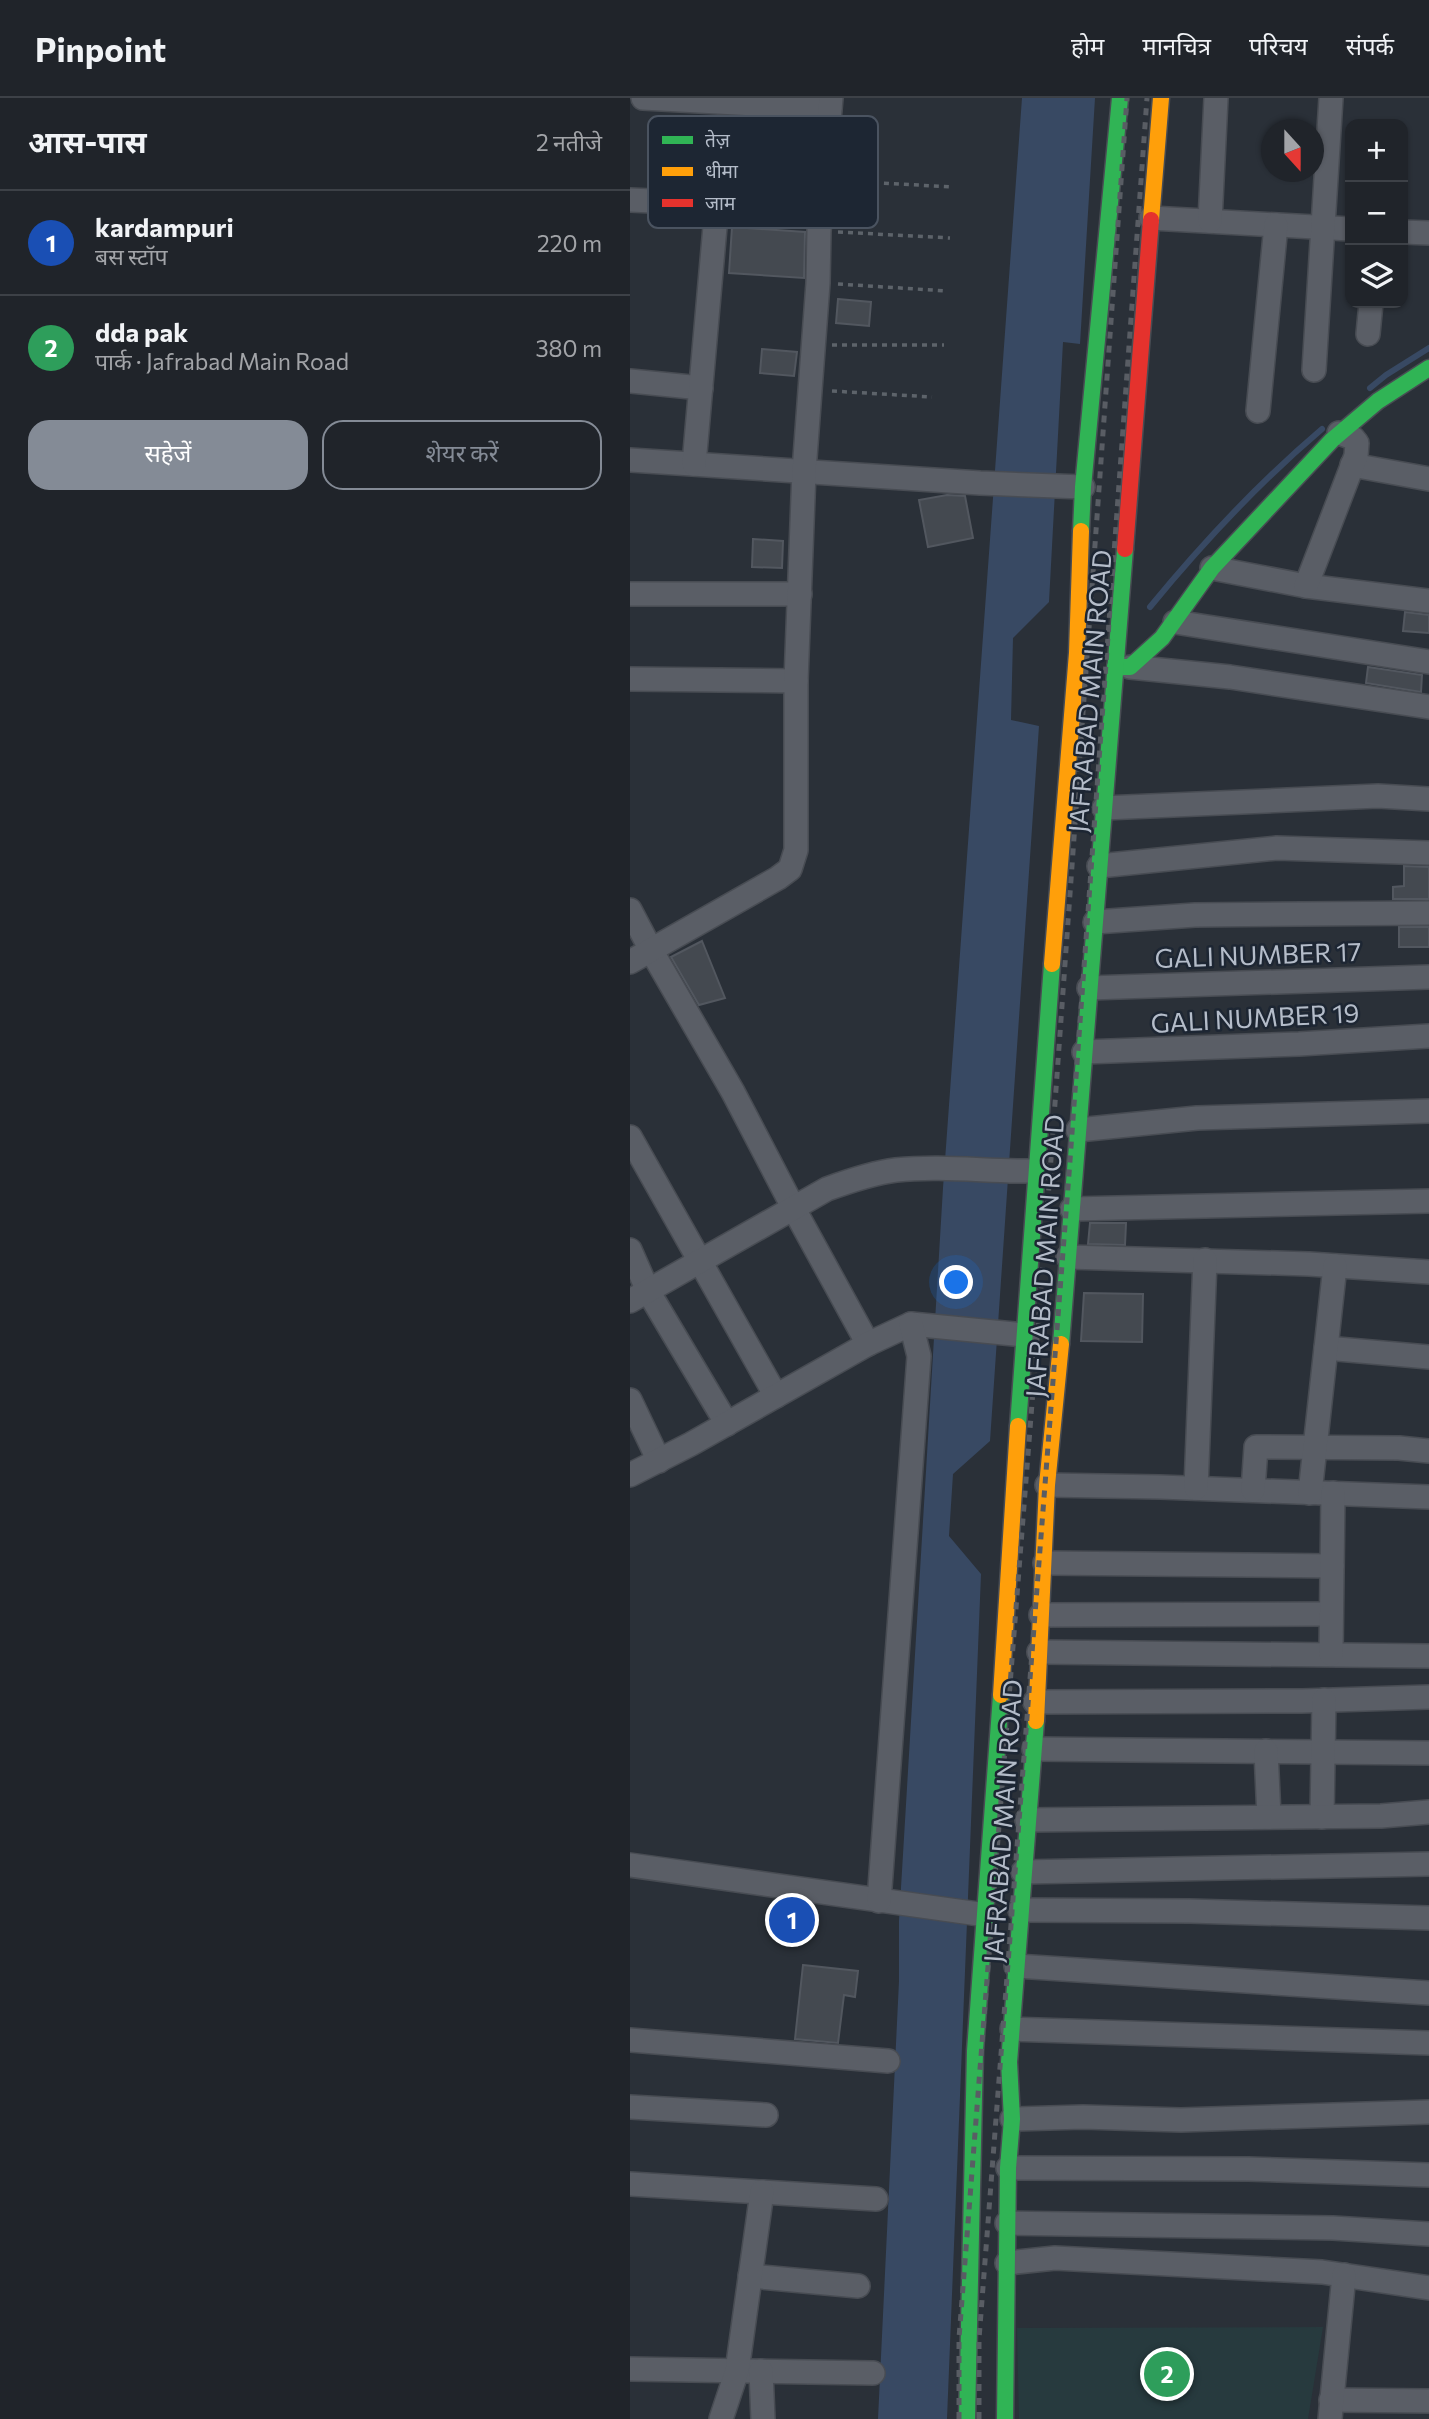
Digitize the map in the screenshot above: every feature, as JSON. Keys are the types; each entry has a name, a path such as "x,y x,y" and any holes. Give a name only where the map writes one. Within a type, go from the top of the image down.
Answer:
{"main road":[{"name":"JAFRABAD MAIN ROAD","path":"1005,2419 988,2299 975,2052 1024,1335 1029,1171 1077,653 1074,487 1120,98"},
{"name":"JAFRABAD MAIN ROAD","path":"967,2419 988,2299 1007,2263 1008,2168 1012,2119 1009,2063 1034,1749 1047,1485 1056,1413 1104,808 1122,667 1161,98"},
{"path":"1122,667 1151,649 1175,622 1212,568 1339,433 1378,401 1429,368"}],"street":[{"path":"643,98 830,103"},
{"path":"1210,221 1216,98"},
{"path":"1314,370 1331,98"},
{"path":"630,200 648,201"},
{"path":"1151,218 1345,229"},
{"path":"1258,411 1276,225"},
{"path":"694,464 714,228"},
{"path":"630,962 762,888 790,869 796,850 796,681 804,471 820,228"},
{"path":"1408,232 1429,233"},
{"path":"1368,334 1371,308"},
{"path":"630,382 701,388"},
{"path":"1306,586 1356,456 1357,443 1353,438 1339,433"},
{"path":"630,460 1074,487"},
{"path":"1352,465 1429,479"},
{"path":"1212,568 1306,586 1429,601"},
{"path":"630,594 800,594"},
{"path":"1175,622 1429,662"},
{"path":"1122,667 1230,677 1429,707"},
{"path":"630,679 796,681"},
{"path":"1104,808 1378,796 1429,799"},
{"path":"1099,866 1277,848 1429,853"},
{"path":"630,910 733,1092 868,1344"},
{"path":"1095,922 1195,915 1429,913"},
{"name":"GALI NUMBER 17","path":"1089,988 1429,977"},
{"name":"GALI NUMBER 19","path":"1084,1052 1429,1036"},
{"path":"1078,1130 1197,1118 1429,1111"},
{"path":"630,1137 776,1396"},
{"path":"639,1296 827,1189 856,1179 893,1170 933,1168 1029,1171"},
{"path":"1072,1209 1429,1202"},
{"path":"630,1250 639,1296 727,1424"},
{"path":"1068,1257 1429,1272"},
{"path":"1196,1488 1205,1261"},
{"path":"1310,1493 1335,1266"},
{"path":"630,1475 868,1344 911,1324 1024,1335"},
{"path":"879,1901 919,1356 911,1324"},
{"path":"1326,1348 1429,1357"},
{"path":"630,1399 659,1461"},
{"path":"1253,1490 1256,1447 1429,1451"},
{"path":"1047,1485 1429,1497"},
{"path":"1331,1654 1334,1493"},
{"path":"1045,1563 1332,1566"},
{"path":"1041,1615 1331,1614"},
{"path":"1039,1652 1429,1656"},
{"path":"1035,1702 1429,1697"},
{"path":"1322,1816 1324,1700"},
{"path":"1034,1749 1429,1753"},
{"path":"1266,1751 1269,1817"},
{"path":"1027,1820 1429,1812"},
{"path":"1023,1872 1429,1864"},
{"path":"630,1865 986,1915"},
{"path":"1020,1910 1190,1910 1429,1918"},
{"path":"1016,1966 1429,1993"},
{"path":"1012,2029 1429,2043"},
{"path":"630,2040 888,2061"},
{"path":"630,2107 766,2115"},
{"path":"1012,2119 1181,2120 1429,2112"},
{"path":"1008,2168 1248,2169 1429,2175"},
{"path":"630,2184 876,2199"},
{"path":"721,2419 737,2371 762,2192"},
{"path":"1007,2223 1333,2228 1429,2234"},
{"path":"1007,2263 1055,2258 1322,2272 1429,2288"},
{"path":"1344,2275 1331,2410 1429,2401"},
{"path":"750,2276 858,2286"},
{"path":"630,2370 873,2373"},
{"path":"761,2371 764,2419"}],"path":[{"path":"878,183 953,187"},
{"path":"869,228 950,238"},
{"path":"818,283 947,291"},
{"path":"813,345 944,345"},
{"path":"808,389 932,397"}],"green space":[{"path":"1323,2327 1308,2419 1019,2419 1017,2328"}],"water":[{"path":"1022,98 1095,98 1080,344 1063,342 1049,602 1013,638 1011,720 1039,726 990,1441 953,1474 949,1536 981,1574 947,2419 878,2419 899,1981 899,1921 943,1188"}],"building":[{"path":"732,228 805,232 804,278 729,273"},
{"path":"838,299 871,302 869,326 836,323"},
{"path":"762,349 797,352 794,376 760,373"},
{"path":"947,495 965,496 973,538 928,547 919,500"},
{"path":"753,539 783,541 782,568 752,567"},
{"path":"1405,612 1429,615 1429,633 1403,631"},
{"path":"1368,667 1422,675 1421,692 1366,683"},
{"path":"1404,866 1429,867 1429,899 1393,899 1393,887 1404,886"},
{"path":"1399,927 1429,927 1429,947 1399,947"},
{"path":"702,941 725,998 699,1005 671,957"},
{"path":"1090,1223 1126,1223 1125,1245 1088,1244"},
{"path":"1084,1293 1143,1294 1142,1342 1081,1341"},
{"path":"803,1965 858,1971 855,1997 844,1995 838,2043 795,2039"}],"waterway":[{"path":"1370,388 1429,348"},
{"path":"1150,607 1232,514 1322,429"}],"railway":[{"path":"959,2419 959,2338 1050,1173 1127,98"},
{"path":"979,2419 979,2339 1069,1174 1147,98"}],"traffic: fast":[{"path":"1081,531 1120,98"},
{"path":"1115,667 1130,667 1162,638 1212,568 1332,440 1378,401 1429,368"},
{"path":"1061,1344 1125,549"},
{"path":"1018,1426 1052,964"},
{"path":"967,2419 975,2051 1001,1695"},
{"path":"1005,2419 1008,2168 1012,2119 1009,2062 1036,1721"}],"traffic: slow":[{"path":"1151,220 1161,98"},
{"path":"1052,964 1077,653 1081,531"},
{"path":"1036,1721 1047,1485 1061,1344"},
{"path":"1001,1695 1018,1426"}],"traffic: jam":[{"path":"1125,549 1151,220"}],"place":[{"name":"kardampuri","path":"792,1920"},
{"name":"dda pak","path":"1167,2374"}]}
